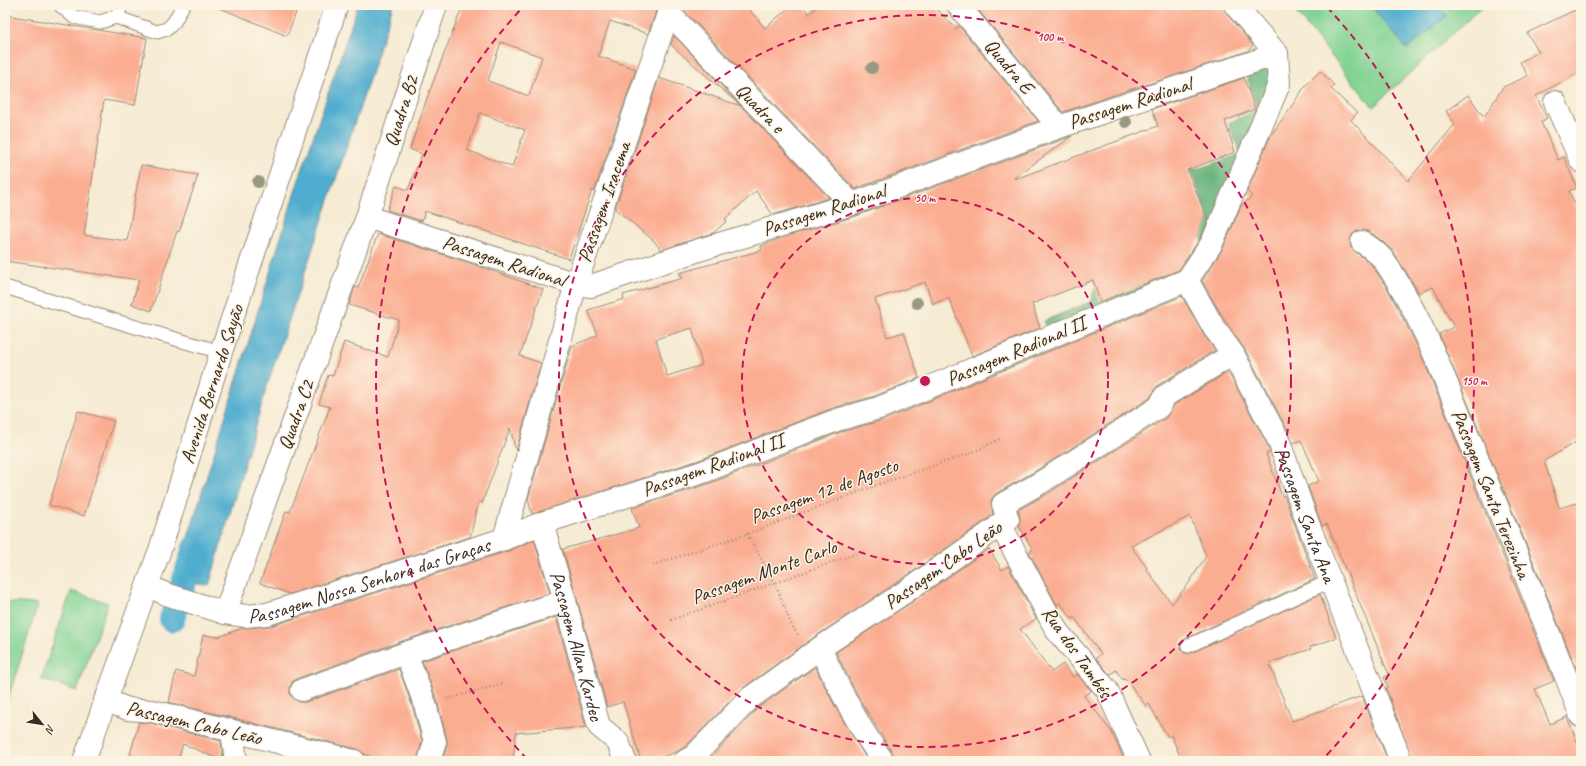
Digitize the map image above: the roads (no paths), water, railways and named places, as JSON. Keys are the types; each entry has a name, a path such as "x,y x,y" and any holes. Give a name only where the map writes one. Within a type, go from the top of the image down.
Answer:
{"street":[{"name":"Avenida Bernardo Sayão","path":"84,761 105,700 157,590 221,352 337,5"},
{"name":"Quadra B2","path":"367,217 436,5"},
{"name":"Quadra E","path":"958,5 1059,127"},
{"path":"1187,280 1212,243 1279,84 1278,54 1235,5"},
{"name":"Quadra e","path":"670,9 852,204"},
{"name":"Passagem Iracema","path":"504,539 576,284 670,9"},
{"name":"Passagem Radional","path":"367,217 576,284 591,286 699,250 852,204 1059,127 1278,54"},
{"path":"1555,102 1581,161"},
{"name":"Quadra C2","path":"225,613 367,217"},
{"name":"Passagem Santa Terezinha","path":"1362,242 1372,248 1384,260 1402,290 1427,339 1491,491 1581,716"},
{"name":"Passagem Santa Ana","path":"1187,280 1214,328 1233,354 1278,439 1330,581 1401,761"},
{"name":"Passagem Radional II","path":"542,523 703,472 830,423 879,408 1187,280"},
{"name":"Passagem Cabo Leão","path":"685,761 694,756 750,698 820,648 905,592 1000,524 1008,520 1003,504 1040,483 1159,407 1165,396 1233,354"},
{"name":"Passagem Nossa Senhora das Graças","path":"157,590 225,613 246,616 267,614 504,539 542,523"},
{"name":"Passagem Allan Kardec","path":"542,523 599,726 618,742 626,761"},
{"name":"Rua dos Tambés","path":"1000,524 1057,631 1107,690 1139,761"},
{"path":"302,690 406,653 565,601"},
{"path":"820,648 834,678 869,741 883,761"},
{"path":"406,653 425,704 435,742 429,761"},
{"name":"Passagem Cabo Leão","path":"105,700 128,709 152,711 354,761"},
{"path":"232,731 236,761"}],"lane":[{"path":"60,5 74,17 100,22 116,17 157,32 167,29 174,22 183,5"},
{"path":"116,17 122,5"},
{"path":"5,287 157,334 221,352"},
{"path":"1188,646 1330,581"}],"water":[{"path":"358,5 393,5 267,386 209,586 175,579 298,182"},
{"path":"1370,5 1438,5 1447,16 1407,49"}],"waterway":[{"path":"172,619 195,548"}]}
